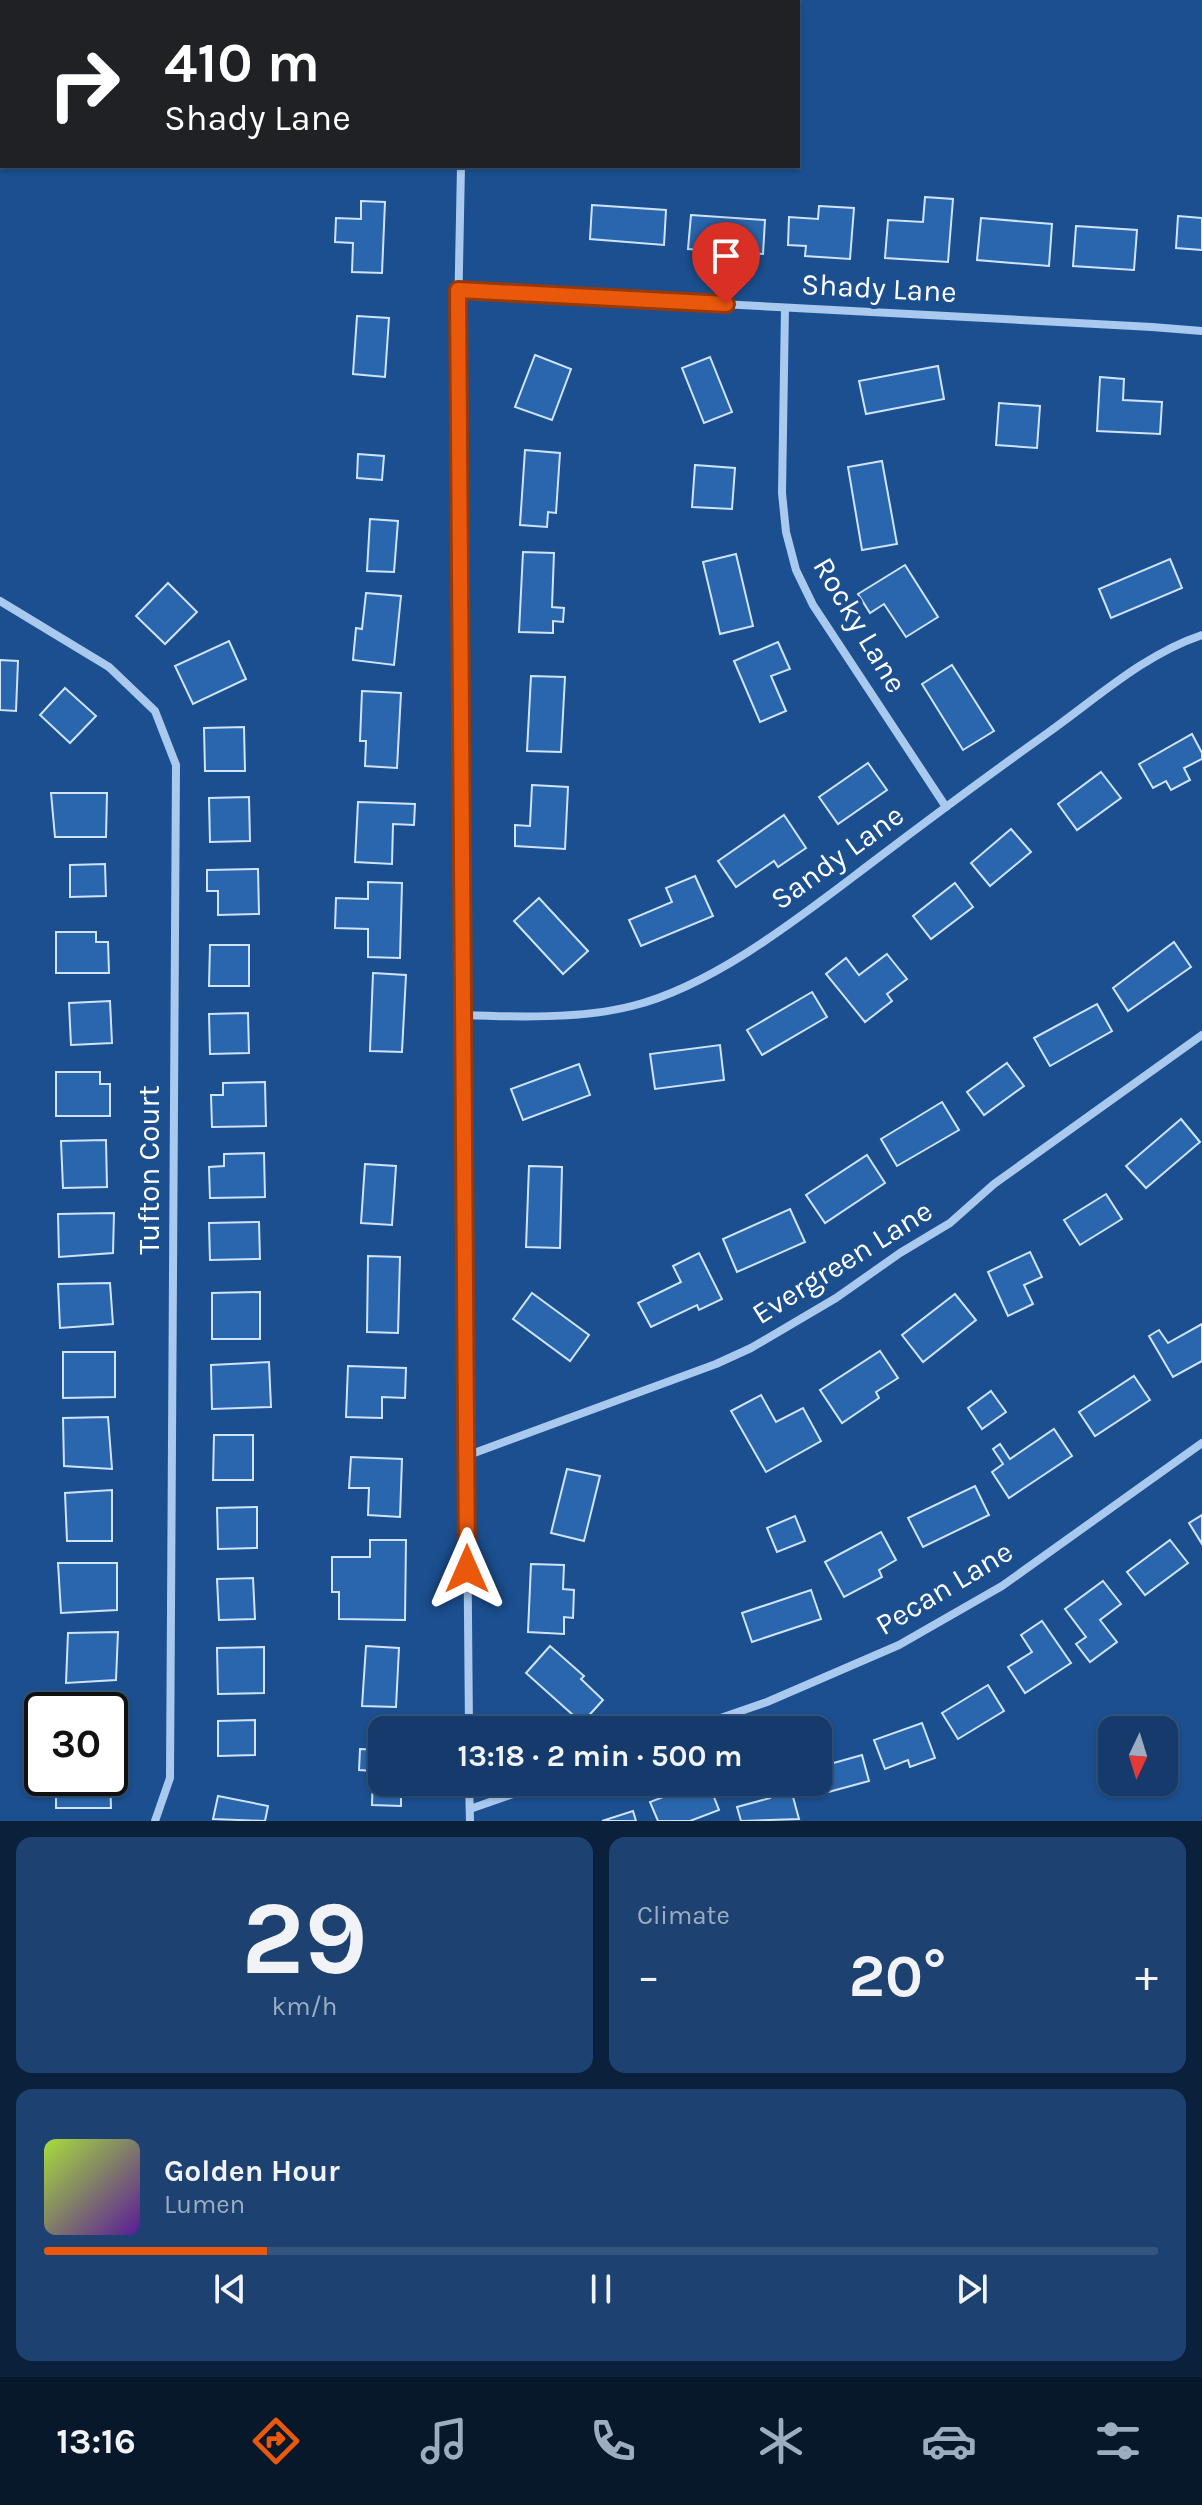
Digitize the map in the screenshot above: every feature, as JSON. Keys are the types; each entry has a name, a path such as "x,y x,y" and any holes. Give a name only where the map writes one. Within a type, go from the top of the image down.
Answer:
{"street":[{"path":"461,168 458,290 469,1716"},
{"name":"Shady Lane","path":"458,290 1202,331"},
{"name":"Rocky Lane","path":"785,308 782,493 786,532 796,570 813,605 946,807"},
{"name":"Tufton Court","path":"0,601 109,667 155,711 176,765 170,1778 155,1821"},
{"name":"Sandy Lane","path":"463,1015 553,1015 612,1010 631,1007 686,987 802,915 1150,659 1202,635"},
{"name":"Evergreen Lane","path":"466,1456 716,1364 751,1348 836,1298 900,1253 950,1223 994,1184 1202,1035"},
{"name":"Pecan Lane","path":"726,1716 767,1702 899,1645 1002,1586 1202,1443"},
{"path":"470,1796 470,1821"},
{"path":"470,1809 507,1796"}],"building":[{"path":"925,197 953,199 948,262 885,258 888,220 923,222"},
{"path":"361,201 385,202 382,273 352,272 353,243 335,242 336,218 361,219"},
{"path":"592,205 666,210 664,245 590,239"},
{"path":"819,206 854,208 850,259 805,256 806,246 788,245 789,217 818,219"},
{"path":"691,215 765,220 763,254 688,249"},
{"path":"1178,216 1202,218 1202,250 1176,248"},
{"path":"981,218 1052,224 1049,266 977,260"},
{"path":"1076,226 1137,230 1134,270 1073,266"},
{"path":"357,316 389,318 385,377 353,374"},
{"path":"535,355 571,369 552,420 515,407"},
{"path":"710,357 732,412 704,423 682,368"},
{"path":"938,366 944,399 866,414 859,381"},
{"path":"1100,377 1124,379 1123,400 1162,402 1160,434 1097,431"},
{"path":"999,403 1040,406 1037,448 996,445"},
{"path":"525,450 560,453 556,513 548,512 547,527 520,525"},
{"path":"358,454 384,456 382,480 357,478"},
{"path":"882,461 897,544 862,550 848,467"},
{"path":"695,465 735,468 732,509 692,507"},
{"path":"370,519 398,521 394,572 367,571"},
{"path":"523,552 554,553 552,607 564,608 563,622 553,621 553,633 519,632"},
{"path":"736,554 753,626 720,634 703,562"},
{"path":"1170,559 1182,588 1111,618 1099,589"},
{"path":"905,565 938,617 906,637 884,604 870,613 858,594"},
{"path":"168,583 197,612 165,644 136,616"},
{"path":"366,593 401,596 394,665 353,660 356,628 362,629"},
{"path":"229,641 246,679 193,704 175,666"},
{"path":"778,642 790,669 771,676 786,711 760,722 734,661"},
{"path":"0,660 18,661 16,711 0,710"},
{"path":"952,665 994,731 963,750 922,684"},
{"path":"531,676 565,677 561,752 527,751"},
{"path":"65,688 96,716 70,743 40,715"},
{"path":"362,691 401,693 397,768 365,766 366,741 360,741"},
{"path":"244,727 245,771 205,771 204,728"},
{"path":"1192,734 1202,759 1184,768 1190,780 1171,790 1166,781 1153,788 1139,764"},
{"path":"868,763 887,790 838,824 819,797"},
{"path":"1101,772 1121,798 1077,830 1058,804"},
{"path":"532,785 568,787 565,849 515,846 515,825 530,826"},
{"path":"51,793 107,793 106,837 55,837"},
{"path":"249,797 250,841 210,842 209,798"},
{"path":"358,802 415,804 414,825 393,824 392,864 355,862"},
{"path":"784,815 806,848 778,867 774,861 736,887 718,861"},
{"path":"1011,829 1031,852 990,886 971,863"},
{"path":"105,864 106,896 70,897 70,865"},
{"path":"258,869 259,914 218,915 218,891 207,891 207,870"},
{"path":"695,876 713,916 641,946 629,920 672,902 666,888"},
{"path":"368,882 402,883 400,958 368,957 368,929 335,928 336,898 368,899"},
{"path":"955,883 973,907 931,939 913,916"},
{"path":"539,898 588,951 563,974 514,921"},
{"path":"56,932 96,932 96,942 108,942 109,973 56,973"},
{"path":"1174,942 1191,967 1128,1011 1113,988"},
{"path":"210,945 249,945 249,986 209,986"},
{"path":"887,954 907,979 887,994 892,1001 865,1022 826,974 846,958 859,975"},
{"path":"373,973 406,975 402,1052 370,1051"},
{"path":"812,992 827,1017 762,1055 747,1030"},
{"path":"110,1001 112,1043 71,1045 69,1003"},
{"path":"1097,1004 1112,1031 1050,1066 1034,1038"},
{"path":"248,1013 249,1053 210,1054 209,1014"},
{"path":"720,1045 724,1080 655,1089 650,1054"},
{"path":"1007,1063 1024,1086 984,1115 967,1092"},
{"path":"579,1064 590,1095 523,1120 511,1089"},
{"path":"56,1072 100,1072 100,1084 110,1084 110,1116 56,1116"},
{"path":"265,1082 266,1126 212,1127 211,1095 223,1095 223,1083"},
{"path":"942,1102 959,1130 897,1166 881,1139"},
{"path":"1181,1119 1200,1142 1146,1188 1126,1166"},
{"path":"106,1140 107,1187 63,1188 61,1141"},
{"path":"264,1153 265,1197 210,1198 209,1167 224,1166 224,1154"},
{"path":"867,1155 885,1183 825,1223 806,1195"},
{"path":"365,1164 396,1166 392,1225 361,1223"},
{"path":"529,1166 562,1167 560,1248 526,1247"},
{"path":"1106,1194 1122,1219 1080,1245 1064,1220"},
{"path":"790,1209 805,1242 737,1272 723,1239"},
{"path":"114,1213 113,1253 59,1257 58,1214"},
{"path":"259,1222 260,1259 210,1260 209,1223"},
{"path":"1030,1252 1042,1277 1024,1285 1033,1304 1008,1316 988,1272"},
{"path":"699,1253 722,1299 699,1310 697,1305 651,1327 638,1303 681,1282 673,1266"},
{"path":"368,1256 400,1257 398,1333 367,1332"},
{"path":"110,1283 113,1324 60,1328 58,1284"},
{"path":"260,1292 260,1339 212,1339 212,1293"},
{"path":"532,1293 589,1335 570,1361 513,1319"},
{"path":"955,1294 976,1320 923,1362 902,1335"},
{"path":"1202,1324 1202,1361 1173,1377 1149,1336 1159,1330 1168,1343"},
{"path":"880,1351 898,1378 876,1392 879,1398 842,1423 820,1390"},
{"path":"63,1352 115,1352 115,1397 63,1398"},
{"path":"269,1362 271,1407 212,1409 211,1365"},
{"path":"348,1366 406,1368 405,1398 382,1397 382,1418 346,1417"},
{"path":"1134,1376 1150,1400 1095,1436 1079,1412"},
{"path":"991,1391 1006,1412 982,1429 968,1408"},
{"path":"761,1395 776,1422 803,1408 821,1441 766,1472 731,1411"},
{"path":"108,1417 112,1469 64,1466 63,1418"},
{"path":"1054,1429 1072,1456 1009,1498 992,1472 1003,1464 993,1449 1000,1444 1010,1459"},
{"path":"214,1435 253,1435 253,1480 213,1480"},
{"path":"351,1457 402,1459 400,1517 368,1515 369,1488 349,1488"},
{"path":"567,1469 600,1476 584,1541 551,1533"},
{"path":"975,1486 989,1515 923,1547 908,1518"},
{"path":"112,1490 112,1541 67,1541 65,1493"},
{"path":"257,1507 257,1548 218,1549 217,1508"},
{"path":"1202,1515 1202,1544 1189,1523"},
{"path":"795,1516 805,1541 777,1552 767,1528"},
{"path":"881,1532 896,1560 879,1570 882,1577 844,1597 825,1562"},
{"path":"370,1540 406,1540 405,1620 339,1619 339,1592 332,1592 332,1557 370,1557"},
{"path":"1170,1540 1188,1563 1145,1595 1127,1572"},
{"path":"58,1563 117,1563 117,1610 61,1613"},
{"path":"531,1564 564,1565 563,1589 574,1590 573,1618 564,1617 564,1634 528,1632"},
{"path":"253,1578 255,1619 219,1620 217,1579"},
{"path":"1103,1581 1121,1604 1100,1620 1117,1642 1090,1662 1076,1644 1086,1637 1065,1609"},
{"path":"811,1590 821,1619 752,1642 742,1613"},
{"path":"1042,1621 1071,1663 1025,1693 1008,1667 1032,1652 1021,1635"},
{"path":"118,1632 116,1680 66,1683 68,1633"},
{"path":"366,1646 399,1648 396,1707 362,1706"},
{"path":"550,1646 584,1676 581,1679 603,1700 588,1716 574,1716 526,1673"},
{"path":"264,1647 264,1693 218,1694 217,1648"},
{"path":"988,1685 1004,1711 958,1739 942,1713"},
{"path":"255,1720 255,1755 218,1756 218,1721"},
{"path":"922,1723 935,1758 910,1767 908,1760 885,1769 874,1740"},
{"path":"360,1749 368,1749 368,1771 359,1770"},
{"path":"862,1755 869,1781 832,1791 832,1763"},
{"path":"56,1796 111,1796 111,1808 56,1808"},
{"path":"218,1796 268,1806 265,1821 213,1819"},
{"path":"372,1796 401,1796 401,1806 372,1805"},
{"path":"666,1796 714,1796 719,1810 690,1821 658,1821 650,1802"},
{"path":"793,1796 799,1819 741,1821 737,1807 770,1798"},
{"path":"633,1811 636,1821 602,1821"}],"route":[{"path":"467,1569 458,290 726,304"}]}
